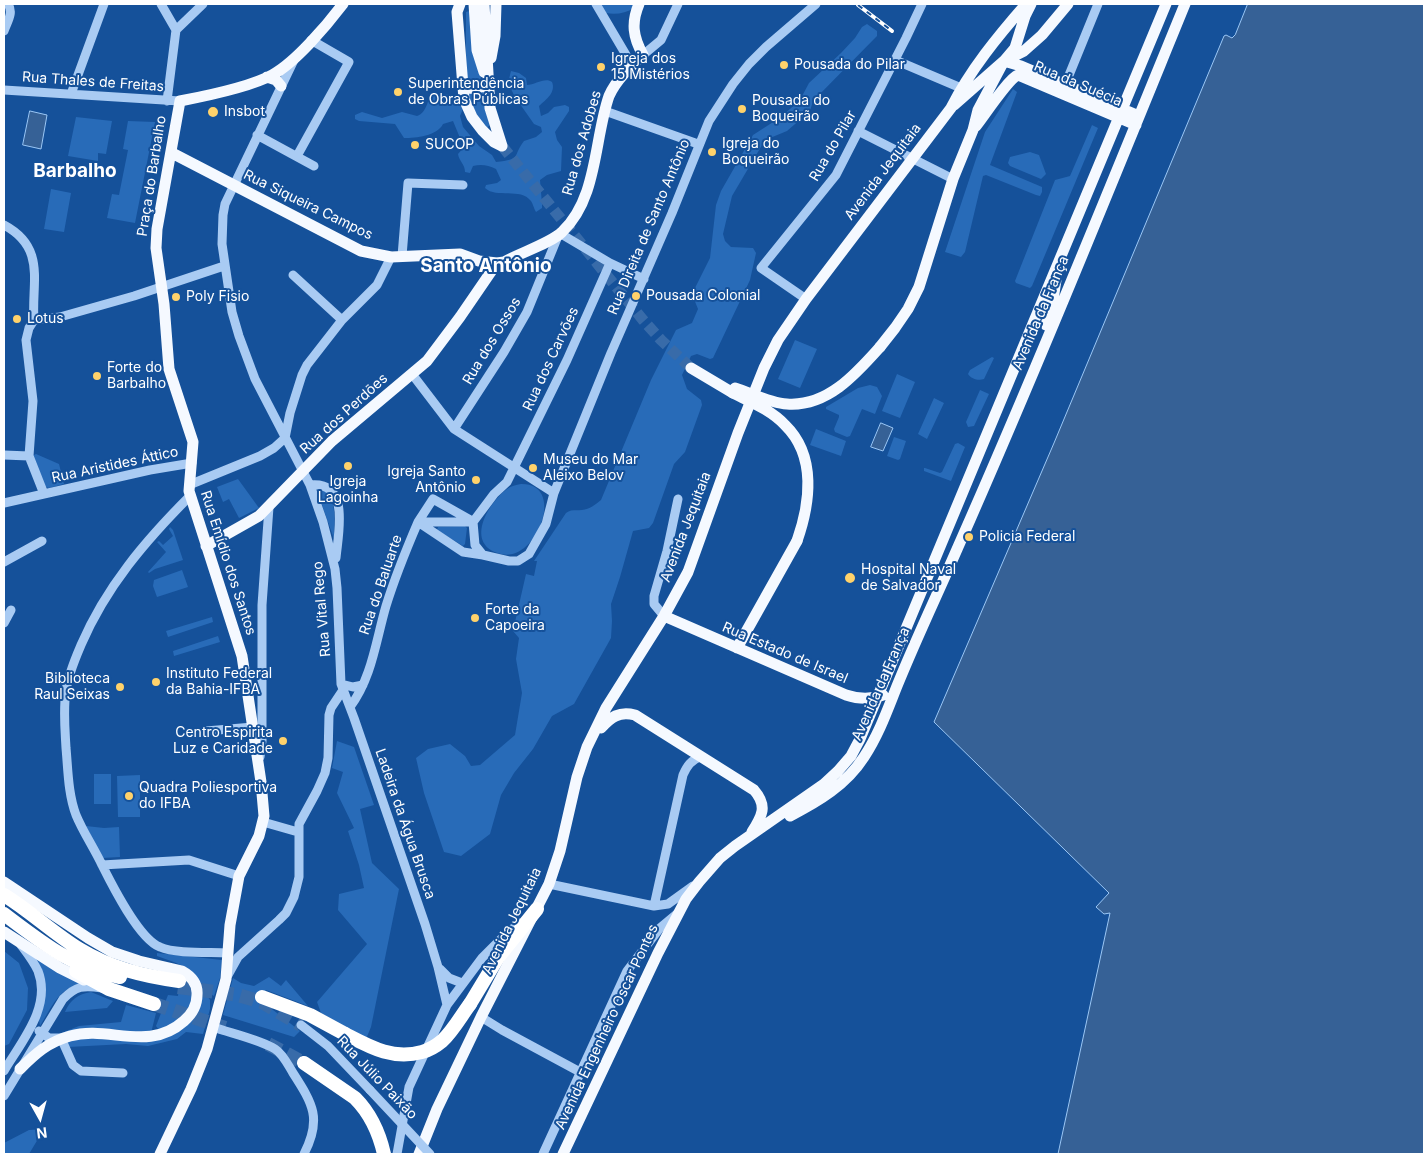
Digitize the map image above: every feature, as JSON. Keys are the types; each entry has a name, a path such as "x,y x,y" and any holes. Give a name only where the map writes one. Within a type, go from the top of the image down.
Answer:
{"highway":[{"path":"4,895 25,908 79,949 104,962 132,973 178,984 108,973 82,966 61,955 4,914"},
{"path":"4,905 67,953 108,973"},
{"path":"262,997 310,1015 387,1054 408,1055 418,1053 441,1042 470,1004 500,956 537,909"},
{"path":"4,921 77,972 109,989 154,1004"},
{"path":"304,1063 361,1104 370,1115 376,1127 384,1154"}],"main road":[{"path":"180,101 250,83 267,77 281,69 311,40 343,4"},
{"path":"474,4 477,50 481,66 489,78"},
{"path":"458,6 464,99 472,117 494,142 502,146 490,108 484,4"},
{"path":"462,83 467,88 475,89 489,78 495,36 496,4"},
{"path":"639,4 633,26 635,40 643,55"},
{"name":"Avenida Jequitaia","path":"419,1154 437,1109 481,1017 549,884 560,851 577,776 591,738 606,708 676,596 694,556 738,433 764,368 778,340 806,299 951,108 961,88 1026,4"},
{"path":"951,108 1004,61 1015,48 1025,16 1031,4"},
{"path":"734,390 787,404 810,402 835,390 864,365 880,347 900,322 919,287 953,179 973,130 978,110 1004,61 1024,51 1042,35 1068,4"},
{"name":"Avenida da França","path":"750,835 811,793 838,771 851,756 860,739 1166,4"},
{"name":"Avenida da França","path":"750,835 818,802 832,792 851,774 880,730 896,687 1043,349 1185,4"},
{"name":"Rua dos Adobes","path":"497,263 504,262 559,235 576,214 594,166 605,111 614,87 643,55"},
{"name":"Rua da Suécia","path":"1004,61 1021,66 1065,85 1120,113"},
{"name":"Rua da Suécia","path":"973,130 996,101 1008,81 1018,75 1120,113"},
{"path":"267,77 276,80 281,86"},
{"name":"Praça do Barbalho","path":"162,286 156,238 180,101"},
{"path":"1120,113 1137,121"},
{"name":"Rua Siqueira Campos","path":"172,153 360,251 397,257 460,254 479,261 497,263"},
{"path":"479,261 482,284"},
{"name":"Rua dos Perdões","path":"206,546 259,516 332,441 427,361 444,340 497,263"},
{"path":"1043,349 1044,332 1055,292 1056,271"},
{"name":"Rua Emídio dos Santos","path":"162,286 169,370 192,436 189,491 242,656 263,800 263,822"},
{"path":"691,368 734,390 779,420 794,437 806,465 808,491 806,513 797,541 737,648"},
{"name":"Rua Estado de Israel","path":"664,616 855,698 878,697 888,694 896,687"},
{"path":"591,738 611,717 635,715 759,795 762,814 750,835"},
{"path":"160,1154 191,1089 207,1049 232,955 230,925 239,876 259,836 263,822"},
{"name":"Avenida Engenheiro Oscar Pontes","path":"563,1154 678,913 699,882 720,858 750,835"},
{"path":"4,882 100,946 138,961 182,971 190,976 195,984 197,996 191,1013 177,1026 166,1032 147,1037 84,1034 61,1038 39,1050 20,1069"},
{"path":"4,890 25,908"},
{"path":"4,932 66,972 109,989"}],"street":[{"path":"4,31 11,14 8,4"},
{"path":"71,94 104,4"},
{"path":"161,4 176,30 167,100"},
{"path":"176,30 203,4"},
{"path":"596,4 632,65"},
{"path":"643,55 662,40 678,4"},
{"name":"Rua Direita de Santo Antônio","path":"418,522 462,552 509,562 518,561 529,554 546,524 554,493 709,121 719,103 749,64 816,4"},
{"name":"Rua do Pilar","path":"806,299 761,268 836,175 922,4"},
{"path":"1065,85 1098,4"},
{"path":"297,156 349,62 311,40"},
{"name":"Rua Vital Rego","path":"296,55 229,194 223,214 222,244 224,266 238,336 255,379 310,485 323,522 335,569 342,687"},
{"path":"894,60 961,88"},
{"name":"Rua Thales de Freitas","path":"4,90 180,101"},
{"path":"605,111 698,144"},
{"path":"858,132 953,179"},
{"path":"257,136 314,166"},
{"path":"363,685 342,687 331,708 329,715 328,758 325,773 300,821 298,832 299,877 290,906 279,920 232,955 167,950 153,944 119,899 80,823 74,804 67,764 64,715 66,689 76,655 102,602 133,558 189,491 260,456 286,438 302,374 317,351 342,320 377,285 397,257 408,183 463,185"},
{"name":"Rua Aristides Áttico","path":"4,225 20,237 32,257 36,280 34,320 29,328 26,340 33,390 29,456 44,494"},
{"path":"559,235 644,279"},
{"name":"Rua dos Ossos","path":"454,429 504,352 527,312 559,235"},
{"name":"Rua dos Carvões","path":"473,522 494,494 507,482 513,466 563,368 610,262"},
{"path":"34,320 60,317 134,296 224,266"},
{"path":"293,275 342,320"},
{"path":"412,374 454,429 554,493"},
{"path":"4,455 29,456"},
{"name":"Rua Aristides Áttico","path":"4,503 150,470 192,463"},
{"path":"310,485 326,486 332,491 339,505 335,569"},
{"path":"418,522 433,499 473,522 475,545 483,555"},
{"path":"664,616 655,607 654,599 678,499"},
{"path":"258,765 262,741 262,605 269,507"},
{"name":"Rua do Baluarte","path":"350,707 363,685 388,610 399,568 418,522 473,522"},
{"path":"4,562 42,542"},
{"path":"4,623 11,610"},
{"name":"Ladeira da Água Brusca","path":"342,687 438,967 447,1005"},
{"path":"329,715 338,708 350,707"},
{"path":"206,731 253,727"},
{"path":"654,906 684,775 689,764 700,757"},
{"path":"263,822 298,832"},
{"path":"102,865 188,860 239,876"},
{"path":"549,884 661,906 668,904 699,882"},
{"path":"397,1154 409,1087 447,1005 462,983 494,945 537,909"},
{"name":"Avenida Engenheiro Oscar Pontes","path":"543,1154 627,971 660,928 678,913"},
{"path":"4,1071 40,1009 42,993 37,969 20,943"},
{"path":"438,967 449,978 462,983"},
{"path":"4,1096 62,1000 72,990 84,986 109,989"},
{"path":"36,1016 37,1027 42,1034 49,1038 61,1038 73,1065 81,1071 123,1073"},
{"path":"481,1017 580,1072"},
{"name":"Rua Júlio Paixão","path":"301,1025 328,1046 430,1154"},
{"path":"213,1027 269,1046 282,1055 308,1098 314,1112 314,1129 304,1154"}],"shaded area":[{"path":"598,4 635,4 631,10 613,14 606,13"},
{"path":"1248,4 1424,4 1424,1154 1058,1154 1110,913 1104,914 1096,907 1109,893 934,722 1054,443 1224,36 1232,38 1235,35"},
{"path":"469,11 473,49 481,78 478,82 471,84 466,81 466,12"},
{"path":"867,24 877,31 877,36 813,101 810,111 787,131 765,140 732,196 723,234 725,241 731,247 753,248 756,253 750,280 713,358 710,359 697,354 691,356 682,375 687,389 701,400 702,405 685,452 674,464 653,523 649,528 633,531 611,604 611,638 574,704 552,716 533,749 514,773 501,795 490,834 461,856 444,852 424,793 416,758 428,749 450,744 465,756 471,766 480,765 515,735 522,693 516,659 519,638 513,631 526,574 534,576 537,561 534,561 566,513 588,509 601,500 651,380 676,330 692,323 698,309 692,294 710,258 716,205 721,191 753,135 781,117 800,100 809,83 841,53 862,27"},
{"path":"511,71 519,73 526,78 527,85 546,80 552,82 552,92 539,106 541,116 548,113 554,107 565,105 569,107 569,111 555,132 557,140 562,147 561,171 547,175 540,180 542,208 536,212 531,201 526,197 515,194 496,193 485,188 486,185 497,183 501,180 496,169 479,165 473,166 470,173 465,172 458,154 465,146 465,141 460,138 453,121 443,124 431,134 404,138 395,124 355,119 355,115 362,112 382,118 402,112 417,116 423,112 433,94 445,94 460,98 463,109 460,116 463,127 479,146 492,155 496,162 510,160 515,156 524,141 536,137 542,132 541,127 534,124 515,97 509,79"},
{"path":"1013,89 1017,92 990,165 1042,187 1042,192 1040,196 1036,195 986,175 983,176 965,252 961,257 945,252 985,132"},
{"path":"486,90 490,125 487,128 475,112 467,92"},
{"path":"30,111 47,115 41,149 23,145"},
{"path":"76,117 112,121 106,154 98,153 98,161 68,156"},
{"path":"128,121 155,122 135,223 107,218 112,194 119,195 128,150 123,149"},
{"path":"1092,125 1098,128 1032,286 1030,288 1016,283 1015,281 1055,180 1070,176"},
{"path":"1030,152 1039,155 1046,174 1041,179 1010,166 1008,163 1010,157"},
{"path":"51,189 71,193 64,232 44,229"},
{"path":"795,340 817,349 800,388 778,379"},
{"path":"992,357 994,358 984,379 975,379 968,374 970,370"},
{"path":"897,374 915,382 900,418 882,411"},
{"path":"870,385 877,387 882,396 875,414 862,409 850,436 847,437 835,432 834,429 839,415 826,409 826,407 858,388"},
{"path":"980,390 989,394 974,426 968,427 966,422"},
{"path":"934,398 944,403 927,439 918,434"},
{"path":"881,423 893,428 883,451 871,447"},
{"path":"816,429 846,441 841,456 810,445"},
{"path":"894,437 906,441 898,460 887,456"},
{"path":"958,443 965,447 951,481 924,471 925,468 942,472 955,444"},
{"path":"36,454 59,464 64,484 49,488 45,487 32,456"},
{"path":"238,479 259,508 239,518 229,499 223,502 217,487"},
{"path":"521,484 535,487 542,496 544,508 542,522 535,536 526,547 514,554 501,554 490,549 484,542 481,533 483,524 492,504 499,496 509,488"},
{"path":"316,488 323,490 332,501 334,508 334,539"},
{"path":"465,526 467,528 465,544 463,546 437,530 438,527"},
{"path":"170,527 173,530 183,560 155,569 149,573 166,552 157,542 159,541 163,545 173,536 169,529"},
{"path":"182,570 188,587 157,597 153,586 154,580"},
{"path":"212,617 213,622 168,637 166,631"},
{"path":"218,636 220,642 174,656 173,651"},
{"path":"337,741 354,747 374,805 360,809 372,863 399,889 371,1027 366,1039 321,1013 317,1002 367,944 338,910 339,894 364,888 348,831 354,828 337,793 343,772 332,768"},
{"path":"94,774 111,774 111,804 94,804"},
{"name":"Quadra Poliesportiva do IFBA","path":"140,775 140,817 118,817 117,776"},
{"path":"86,826 119,827 120,857 102,858"},
{"path":"4,951 19,963 28,988 27,1010 9,1044 4,1046"},
{"path":"157,953 222,960 220,978 214,996 202,988 190,970 157,956"},
{"path":"33,955 80,984 60,995 40,1026 39,1020 45,995"},
{"path":"180,974 188,979 194,994 191,1008 182,1017 159,1030 156,1026 168,995 178,996"},
{"path":"269,977 281,986 286,980 308,1006 266,990 259,999 300,1031 294,1037 223,1015 233,978 241,983 254,986"},
{"path":"91,992 113,1001 107,1008 65,1012 75,998"},
{"path":"202,993 205,993 210,1000 210,1009 203,1034 186,1032 177,1039 148,1046 126,1044 68,1047 67,1040 78,1038 142,1041 188,1023"},
{"path":"126,1005 156,1013 151,1033 59,1034 79,1026 121,1022"},
{"path":"44,1129 29,1154 4,1154 4,1143 29,1130"}],"tunnel":[{"path":"502,146 643,320 691,368"},
{"path":"178,987 238,995 262,1002 301,1025"},
{"path":"154,1004 225,1028"},
{"path":"268,1044 304,1063"}],"railway":[{"path":"858,5 892,31"}],"place":[{"name":"Pousada do Pilar","path":"784,65"},
{"name":"Igreja dos 15 Mistérios","path":"601,67"},
{"name":"Superintendência de Obras Públicas","path":"398,92"},
{"name":"Pousada do Boqueirão","path":"742,109"},
{"name":"Insbot","path":"213,112"},
{"name":"SUCOP","path":"415,145"},
{"name":"Igreja do Boqueirão","path":"712,152"},
{"name":"Pousada Colonial","path":"636,296"},
{"name":"Poly Fisio","path":"176,297"},
{"name":"Lotus","path":"17,319"},
{"name":"Forte do Barbalho","path":"97,376"},
{"name":"Igreja Lagoinha","path":"348,466"},
{"name":"Museu do Mar Aleixo Belov","path":"533,468"},
{"name":"Igreja Santo Antônio","path":"476,480"},
{"name":"Policia Federal","path":"969,537"},
{"name":"Hospital Naval de Salvador","path":"850,578"},
{"name":"Forte da Capoeira","path":"475,618"},
{"name":"Instituto Federal da Bahia-IFBA","path":"156,682"},
{"name":"Biblioteca Raul Seixas","path":"120,687"},
{"name":"Centro Espirita Luz e Caridade","path":"283,741"},
{"name":"Quadra Poliesportiva do IFBA","path":"129,796"}],"district":[{"name":"Barbalho","path":"75,171"},
{"name":"Santo Antônio","path":"486,266"}]}
